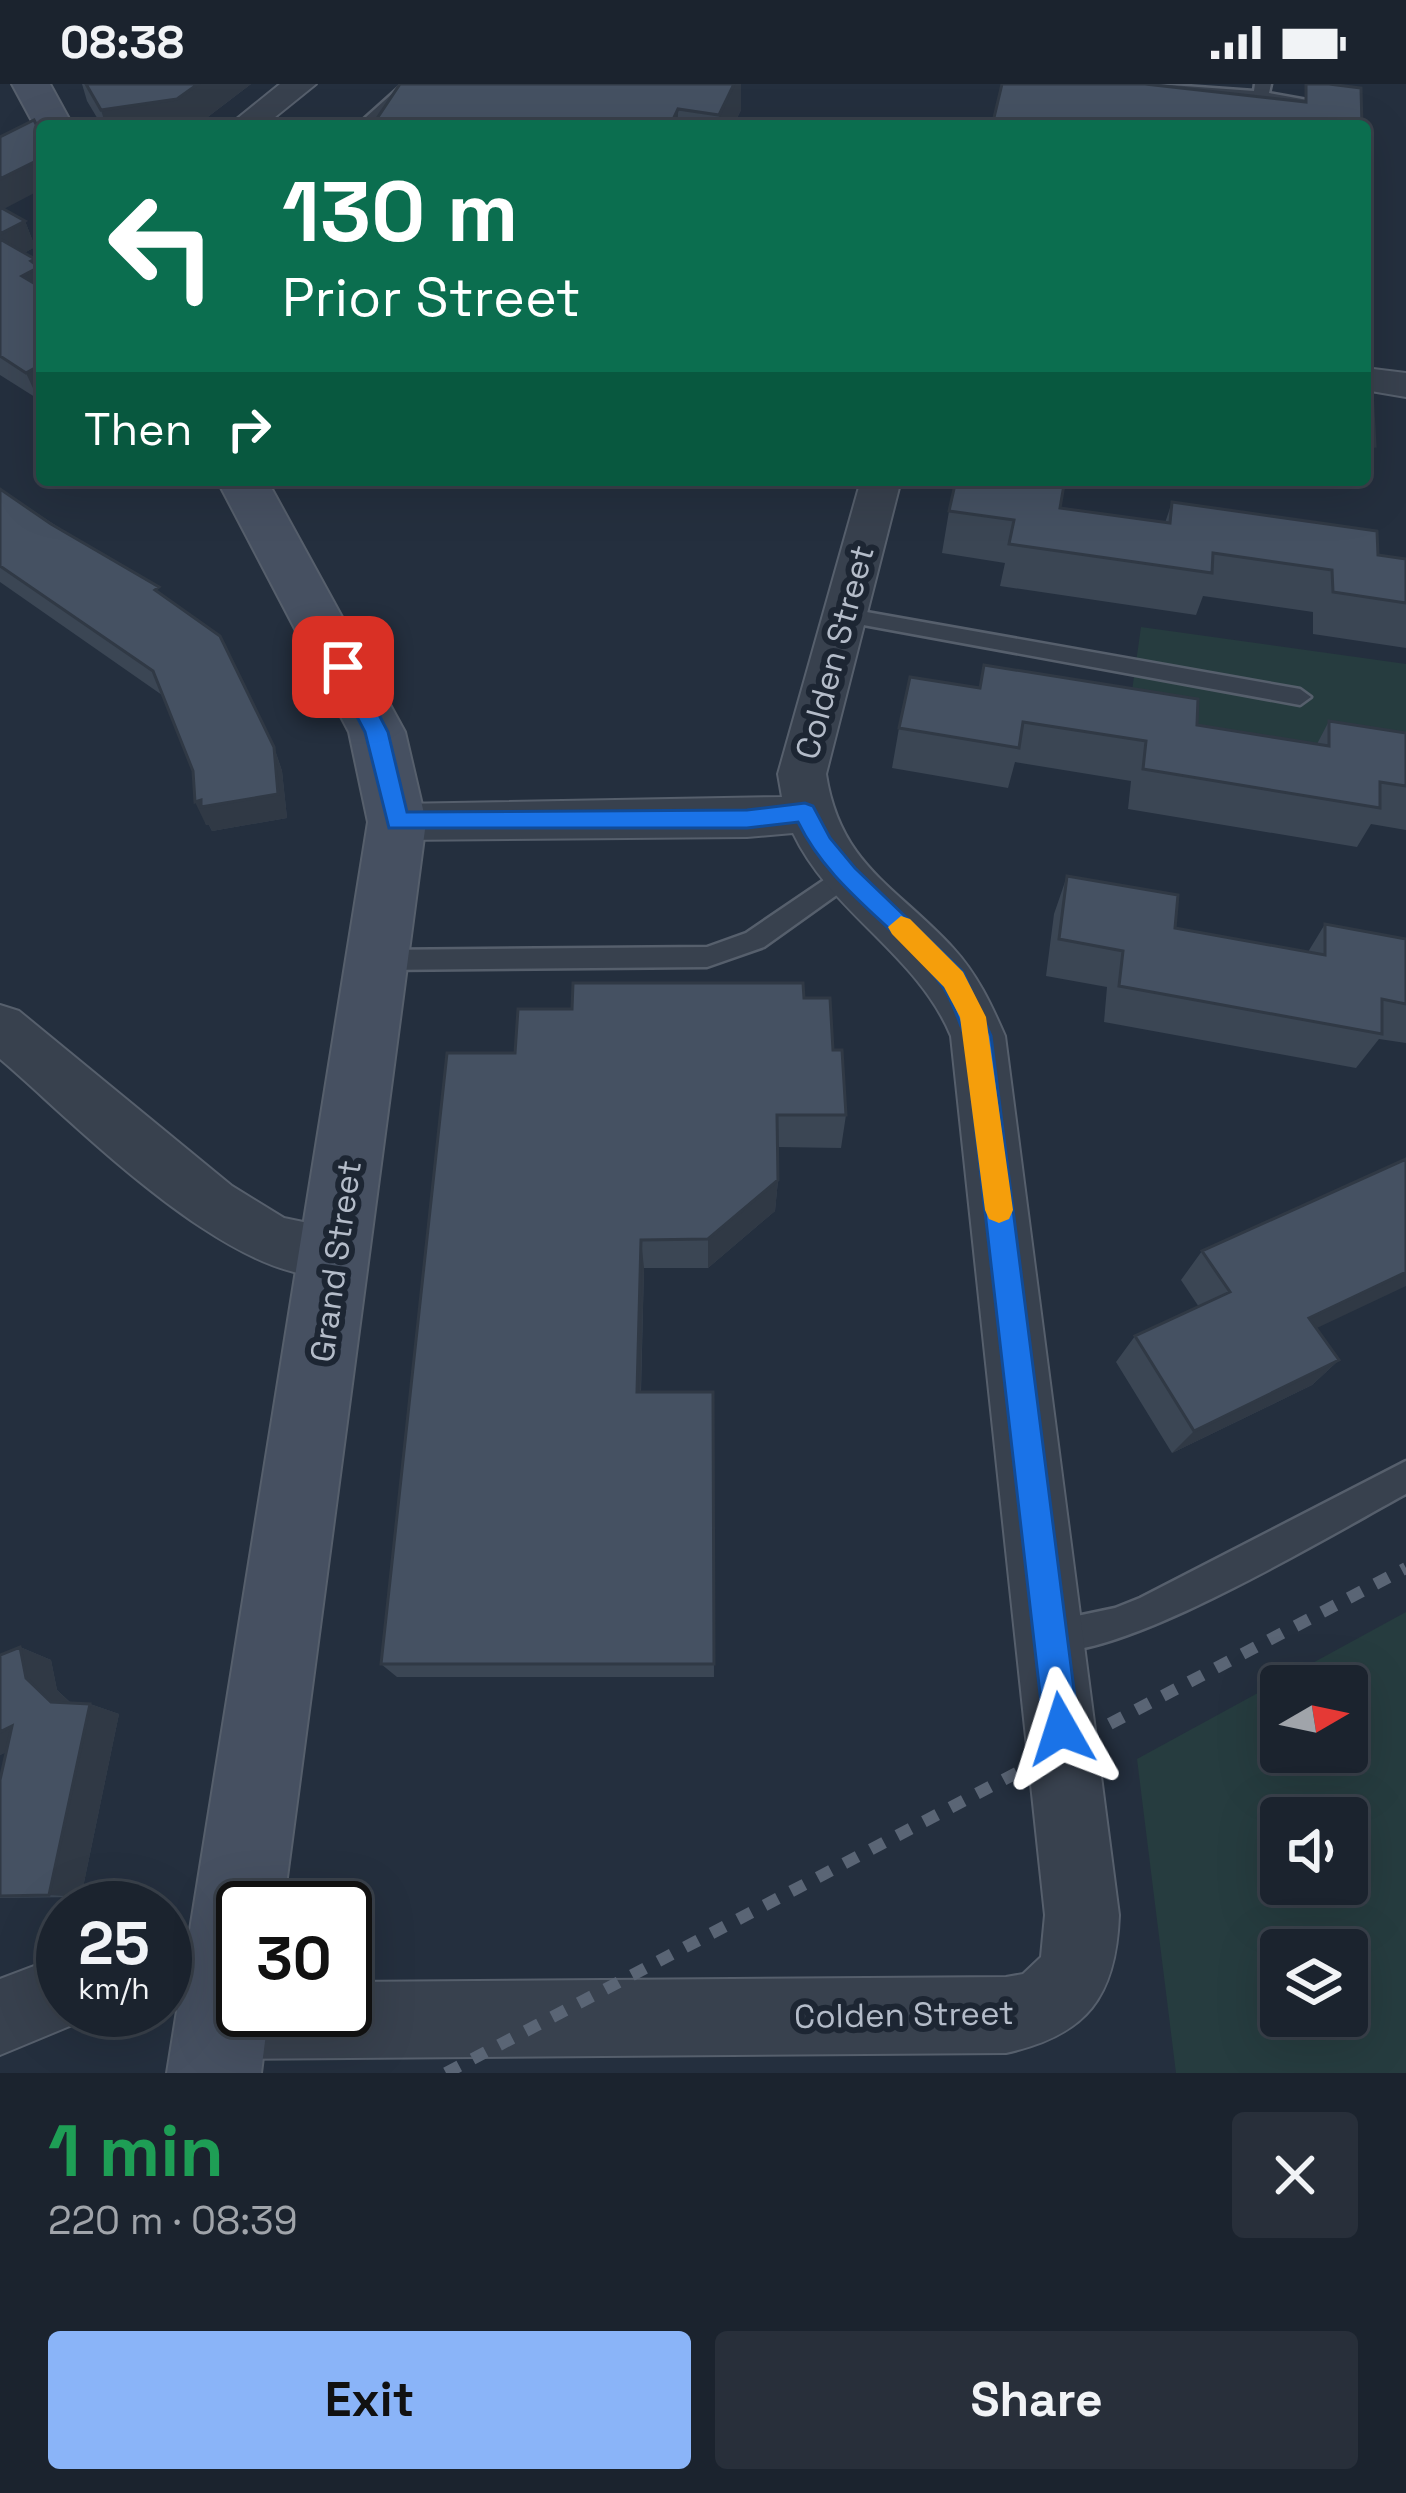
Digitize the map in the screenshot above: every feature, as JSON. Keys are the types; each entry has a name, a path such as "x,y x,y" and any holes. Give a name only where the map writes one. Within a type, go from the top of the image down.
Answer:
{"main road":[{"path":"31,84 49,120"},
{"name":"Grand Street","path":"208,2009 336,1252 397,822 377,732 245,486"}],"street":[{"path":"252,120 300,84"},
{"path":"1371,380 1406,385"},
{"name":"Colden Street","path":"208,2009 983,2016 1034,2011 1056,1999 1073,1976 1082,1947 1051,1636 973,1017 941,965 820,844 805,812 802,774 879,486"},
{"path":"397,822 747,819 805,812"},
{"path":"0,1027 212,1204 268,1239 299,1249 336,1252"},
{"path":"0,2017 36,2003"}],"lane":[{"path":"371,120 412,84"},
{"path":"1168,84 1262,90 1316,103"},
{"path":"844,615 1300,697"},
{"path":"379,960 707,957 755,940 846,875"},
{"path":"1051,1636 1115,1625 1150,1611 1406,1477"}],"green space":[{"path":"1141,627 1406,664 1406,769 1128,719"},
{"path":"1406,1612 1406,2073 1176,2073 1137,1759 1260,1692 1260,1773 1368,1773 1368,1665 1309,1665"}],"building":[{"path":"86,84 198,84 177,99 101,110"},
{"path":"400,84 734,84 719,115 678,109 673,120 376,120"},
{"path":"1002,84 1145,84 1306,102 1306,84 1361,88 1362,120 993,120"},
{"path":"34,120 36,161 0,179 0,137"},
{"path":"0,207 25,221 0,234"},
{"path":"0,239 35,259 31,261 36,269 22,276 36,284 36,367 26,373 0,356"},
{"path":"1371,391 1372,391 1375,446 1371,445"},
{"path":"955,486 1064,486 1060,508 1170,523 1172,502 1377,531 1378,555 1406,559 1406,603 1333,592 1332,570 1213,553 1212,573 1009,544 1014,520 949,511"},
{"path":"0,489 159,587 155,590 220,636 274,747 278,794 201,807 201,800 195,802 193,771 153,671 0,566"},
{"path":"984,665 1198,699 1197,725 1329,746 1329,721 1406,733 1406,786 1380,782 1380,808 1143,769 1146,741 1023,722 1019,748 899,728 910,677 980,688"},
{"path":"1067,876 1178,895 1175,928 1325,955 1325,924 1406,939 1406,1004 1382,999 1382,1034 1119,986 1123,951 1059,939"},
{"path":"573,983 803,983 804,998 830,998 833,1050 842,1050 846,1115 777,1115 778,1180 708,1239 641,1240 637,1392 713,1392 714,1664 381,1664 447,1053 515,1053 518,1009 572,1009"},
{"path":"1406,1159 1406,1272 1309,1318 1339,1360 1194,1431 1135,1336 1230,1292 1202,1251"},
{"path":"20,1647 26,1678 51,1702 90,1704 52,1881 36,1881 36,1895 0,1896 0,1780 12,1726 0,1732 0,1655"}],"railway":[{"path":"446,2073 1406,1568"}],"slow traffic":[{"path":"901,927 954,980 973,1017 999,1210"}],"route":[{"path":"343,667 377,732 397,822 747,819 805,812 820,844 846,875 954,980 978,1036 1061,1729"}]}
